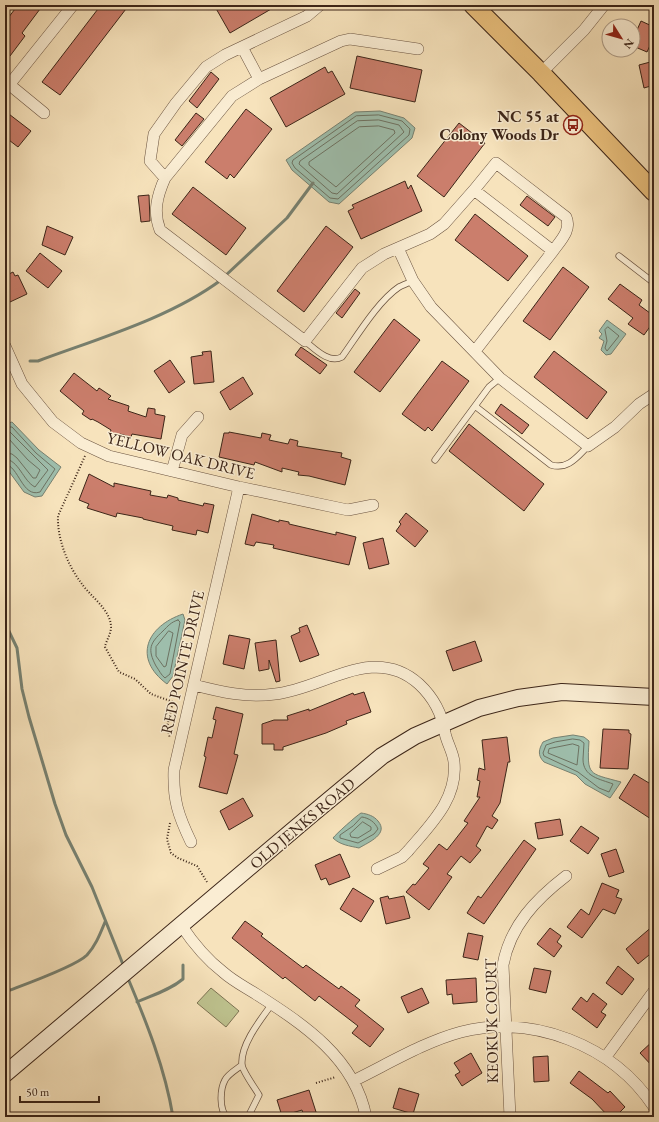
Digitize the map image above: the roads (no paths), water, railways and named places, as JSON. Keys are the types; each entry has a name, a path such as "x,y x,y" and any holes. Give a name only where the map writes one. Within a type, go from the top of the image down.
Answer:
{"main road":[{"path":"473,5 541,73 654,192"}],"street":[{"path":"44,113 7,83 73,5"},
{"path":"165,178 150,161 154,134 206,67 306,16 320,5"},
{"path":"541,73 584,30 604,5"},
{"path":"418,49 350,40 341,41 259,79 232,96 222,106 165,178 157,205 156,219 160,230 304,340 362,268 384,254 430,234 444,224 496,163 566,217 568,228 553,251 475,351"},
{"path":"242,48 259,79"},
{"path":"474,190 553,251"},
{"path":"398,248 413,281 432,307 500,378 588,446 615,427 638,404 654,394"},
{"name":"YELLOW OAK DRIVE","path":"5,346 22,384 39,407 64,431 82,443 109,456 239,487 348,510 373,505"},
{"path":"172,471 182,435 198,417"},
{"name":"RED POINTE DRIVE","path":"191,842 178,817 174,799 174,784 182,732 239,487"},
{"path":"194,685 236,694 261,696 290,691 338,674 367,667 391,669 412,678 427,692 439,708 454,762 455,774 449,796 443,808 408,851 402,857 377,869"},
{"name":"OLD JENKS ROAD","path":"5,1074 382,756 415,736 443,722 479,708 540,694 562,692 654,697"},
{"name":"KEOKUK COURT","path":"510,1117 502,965 515,929 536,901 566,876"},
{"path":"181,925 204,956 224,973 272,1004 324,1043 344,1066 353,1081 366,1117"},
{"path":"605,1058 654,991"},
{"path":"353,1081 436,1041 469,1031 505,1027 552,1033 583,1045 605,1058 632,1079 654,1106"}],"lane":[{"path":"619,256 654,283"},
{"path":"304,340 326,357 337,360 342,357 386,299 399,287 413,281"},
{"path":"434,460 489,387 500,378"},
{"path":"475,406 551,466 564,466 574,461 588,446"},
{"path":"227,1117 221,1108 222,1088 225,1079 242,1065 249,1039 272,1004"},
{"path":"242,1065 259,1095 248,1117"}],"water":[{"path":"380,111 404,118 415,128 412,138 339,204 329,202 292,170 286,160 355,112"},
{"path":"607,320 626,334 611,354 606,355 601,350 604,341 599,338 602,334 599,331"},
{"path":"12,422 39,450 61,467 42,496 35,497 24,492 5,466 5,424"},
{"path":"183,614 185,620 173,676 167,684 156,674 150,664 147,654 148,644 160,626"},
{"path":"573,735 584,737 589,741 589,761 592,771 602,777 621,782 610,798 585,784 576,775 544,762 540,757 540,747 543,742 553,738"},
{"path":"361,813 371,816 378,821 381,826 381,830 376,837 359,848 342,844 333,838 346,825"}],"waterway":[{"path":"225,276 287,218 313,183"},
{"path":"30,361 38,361 156,317 179,306 221,280"},
{"path":"5,623 17,648 22,689 55,804 66,835 92,887 124,967"},
{"path":"5,992 81,960 93,947 105,922"},
{"path":"137,1002 167,989 183,979 183,965"},
{"path":"127,976 148,1027 160,1063 170,1099 173,1117"}],"place":[{"name":"NC 55 at Colony Woods Dr","path":"573,125"}]}
